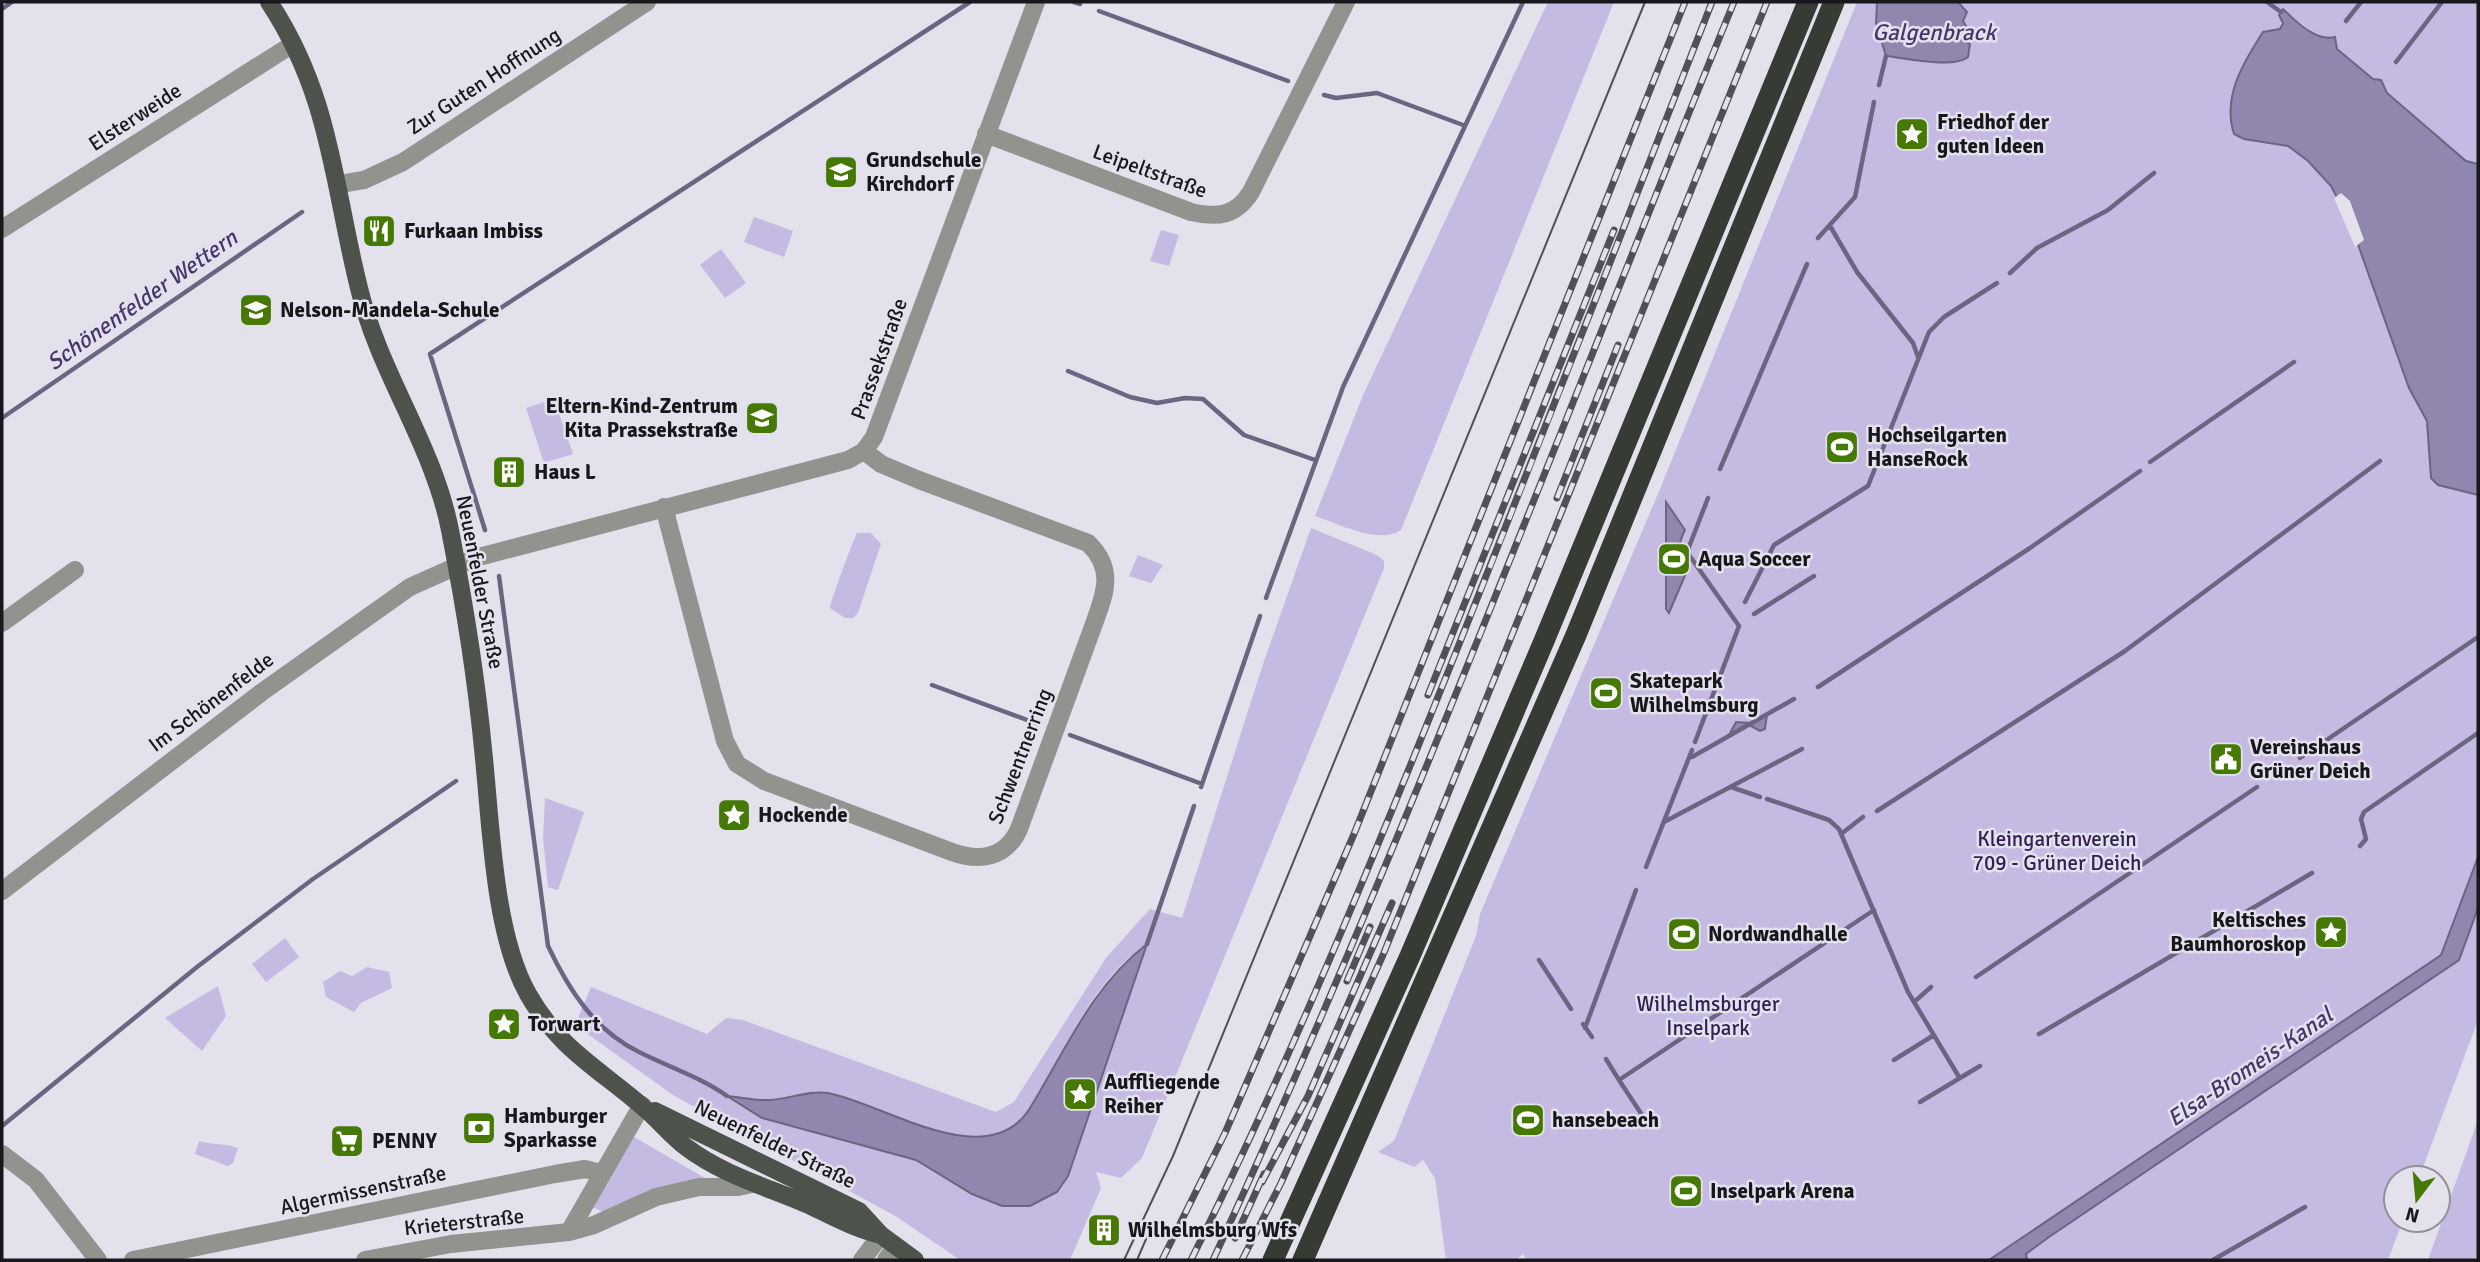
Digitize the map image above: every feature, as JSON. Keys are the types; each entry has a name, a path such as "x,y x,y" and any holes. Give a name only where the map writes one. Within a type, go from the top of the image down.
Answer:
{"highway":[{"path":"1273,1260 1410,956 1544,641 1808,2"},
{"path":"1303,1260 1576,635 1834,2"}],"main road":[{"name":"Neuenfelder Straße","path":"269,2 293,44 324,123 340,184 365,314 438,486 456,564 477,689 502,918 518,975 530,998 564,1043 583,1062 642,1105 687,1147 752,1184 811,1206 849,1227 881,1235"},
{"name":"Neuenfelder Straße","path":"642,1105 699,1130 849,1206 859,1212 881,1235 891,1253 915,1260"}],"street":[{"name":"Zur Guten Hoffnung","path":"340,184 364,180 403,162 647,2"},
{"name":"Prassekstraße","path":"456,564 848,460 864,451 874,437 1036,2"},
{"name":"Leipeltstraße","path":"986,134 1191,212 1211,217 1229,214 1242,206 1251,192 1346,2"},
{"name":"Elsterweide","path":"2,229 293,44"},
{"name":"Schwentnerring","path":"664,507 725,741 737,764 749,774 969,858 997,853 1011,844 1017,833 1107,587 1101,555 1088,543 919,480 881,464 864,451"},
{"name":"Im Schönenfelde","path":"2,891 262,692 410,587 456,564"},
{"path":"2,623 75,570"},
{"path":"569,1232 642,1105"},
{"path":"2,1154 36,1180 99,1260"},
{"name":"Algermissenstraße","path":"133,1260 555,1174 584,1169 601,1173"},
{"name":"Krieterstraße","path":"365,1260 440,1245 569,1232 594,1226 656,1197 699,1188 752,1184"},
{"path":"862,1260 881,1235"}],"green space":[{"path":"1548,2 1614,2 1401,530 1392,534 1370,534 1315,516 1364,393"},
{"name":"Wilhelmsburger Inselpark","path":"1857,2 1877,2 1876,11 1886,56 1961,62 1965,8 1958,2 2478,2 2478,164 2466,161 2387,93 2382,82 2373,79 2337,49 2336,39 2317,36 2283,10 2280,29 2263,32 2240,70 2233,93 2238,137 2288,145 2308,161 2331,186 2350,222 2409,388 2427,421 2431,478 2438,485 2478,495 2478,1020 2424,1164 2382,1164 2382,1234 2398,1234 2388,1260 1527,1260 1523,1254 1516,1260 1446,1260 1435,1178 1423,1160 1414,1167 1378,1152 1394,1141 1476,936 1480,914 1660,489"},
{"path":"754,217 793,231 784,257 744,242"},
{"path":"1161,230 1179,235 1169,266 1150,261"},
{"path":"721,249 746,283 725,298 700,265"},
{"path":"554,399 573,454 544,463 526,408"},
{"path":"1311,528 1377,555 1384,561 1384,568 1142,1158 1121,1178 1096,1172 1101,1188 1070,1260 960,1260 897,1217 673,1095 575,1025 591,987 707,1034 726,1018 743,1020 996,1112 1014,1102 1106,958 1150,909 1182,918 1262,667","holes":["1146,945 1068,1176 1057,1192 972,1194 916,1160 762,1118 729,1097 765,1101 821,1092 934,1130 963,1135 989,1135 1012,1127 1030,1108 1094,998 1110,977"]},
{"path":"857,533 871,533 881,544 858,613 853,618 845,618 830,608"},
{"path":"1138,555 1163,565 1151,583 1129,576"},
{"path":"545,798 584,812 558,890 548,887 543,838"},
{"path":"285,938 299,957 266,982 252,964"},
{"path":"367,967 389,972 392,988 361,1003 354,1012 326,997 323,982 340,971 352,976"},
{"path":"218,986 226,1016 202,1051 165,1018"},
{"path":"2478,1120 2478,1260 2428,1260 2437,1234 2452,1234 2452,1193"},
{"path":"634,1137 705,1178 705,1182 605,1213 592,1207"},
{"path":"199,1141 238,1148 233,1163 228,1166 195,1154"}],"water":[{"name":"Galgenbrack","path":"1877,2 1958,2 1967,12 1963,21 1968,29 1962,40 1970,44 1968,57 1941,62 1886,56 1876,23"},
{"path":"2283,9 2314,34 2335,37 2337,49 2373,79 2381,80 2387,93 2466,161 2478,164 2478,495 2438,485 2431,478 2427,421 2409,388 2350,222 2331,186 2308,161 2288,146 2244,139 2234,134 2231,107 2236,81 2263,32 2280,29 2283,23 2279,15"},
{"name":"Aqua Soccer","path":"1666,502 1685,530 1680,554 1689,566 1669,613 1666,609"},
{"path":"1767,714 1765,729 1760,731 1749,725 1728,737 1736,722 1752,723"},
{"path":"2478,857 2478,908 2459,960 2049,1237 2026,1254 2027,1260 1989,1260 2441,955"},
{"path":"1147,944 1068,1176 1057,1192 1030,1206 1002,1206 972,1194 916,1160 762,1118 727,1096 770,1100 828,1093 934,1130 962,1136 988,1136 1012,1127 1030,1108 1095,999 1127,961"}],"pier":[{"path":"2341,193 2350,201 2364,240 2355,247 2334,198"}],"waterway":[{"path":"2,9 12,2"},
{"path":"485,530 430,354 970,2"},
{"path":"1074,2 1080,4"},
{"path":"1266,598 1343,387 1523,2"},
{"path":"2267,2 2281,12"},
{"path":"2346,21 2361,2"},
{"path":"2396,62 2442,2"},
{"path":"1099,11 1288,81"},
{"path":"1879,85 1886,56"},
{"path":"1324,95 1336,98 1377,93 1463,125"},
{"path":"1818,238 1855,197 1874,102"},
{"path":"2010,273 2037,248 2108,210 2154,173"},
{"name":"Schönenfelder Wettern","path":"2,418 302,212"},
{"path":"1830,226 1857,272 1913,343 1918,357"},
{"path":"1720,469 1807,264"},
{"path":"1745,602 1774,545 1868,486 1929,332 1944,317 1997,283"},
{"path":"2150,462 2294,362"},
{"path":"1068,371 1130,397 1157,403 1185,398 1203,399 1244,435 1315,460"},
{"path":"1877,811 2125,651 2380,461"},
{"path":"1818,687 2030,548 2140,471"},
{"path":"1695,742 1739,626 1687,552 1708,498"},
{"path":"499,576 548,946 574,993 609,1032 639,1052 727,1096"},
{"path":"1754,614 1814,576"},
{"path":"1201,787 1260,616"},
{"path":"2300,758 2478,637"},
{"path":"932,685 1038,724"},
{"path":"1692,757 1794,699"},
{"path":"2360,846 2366,839 2361,819 2364,812 2478,733"},
{"path":"1070,735 1202,784"},
{"path":"1664,822 1802,749"},
{"path":"1646,867 1692,750"},
{"path":"2,1126 197,967 313,879 456,781"},
{"path":"1731,787 1760,797"},
{"path":"1976,977 2257,787"},
{"path":"1767,799 1829,820 1839,829 1908,992 1959,1077"},
{"path":"1147,944 1194,806"},
{"path":"1841,834 1863,817"},
{"path":"2039,1034 2312,873"},
{"path":"1585,1028 1636,890"},
{"path":"1646,1121 1619,1080 1874,910"},
{"path":"1539,960 1571,1009"},
{"path":"1914,1002 1931,987"},
{"path":"1583,1024 1592,1037"},
{"path":"1894,1060 1934,1035"},
{"path":"1606,1059 1619,1080"},
{"path":"1920,1102 1980,1066"},
{"path":"2213,1260 2305,1207"}],"tram line":[{"path":"1124,1260 1173,1156 1645,2"},
{"path":"1137,1260 1153,1223"}],"railway":[{"path":"1162,1260 1225,1133 1354,834 1685,2"},
{"path":"1191,1260 1297,1035 1362,882 1488,571 1712,2"},
{"path":"1213,1260 1283,1105 1416,792 1734,2"},
{"path":"1242,1260 1281,1183 1383,955 1767,2"},
{"path":"1428,695 1614,230"},
{"path":"1557,498 1618,345"},
{"path":"1262,1182 1308,1096 1392,903"},
{"path":"1347,981 1370,927"},
{"path":"1235,1238 1264,1174"}],"place":[{"name":"Friedhof der guten Ideen","path":"1912,134"},
{"name":"Grundschule Kirchdorf","path":"841,172"},
{"name":"Furkaan Imbiss","path":"379,231"},
{"name":"Nelson-Mandela-Schule","path":"256,310"},
{"name":"Eltern-Kind-Zentrum Kita Prassekstraße","path":"762,418"},
{"name":"Hochseilgarten HanseRock","path":"1842,447"},
{"name":"Haus L","path":"509,472"},
{"name":"Aqua Soccer","path":"1674,559"},
{"name":"Skatepark Wilhelmsburg","path":"1606,693"},
{"name":"Vereinshaus Grüner Deich","path":"2226,759"},
{"name":"Hockende","path":"734,815"},
{"name":"Keltisches Baumhoroskop","path":"2331,932"},
{"name":"Nordwandhalle","path":"1684,934"},
{"name":"Torwart","path":"504,1024"},
{"name":"Auffliegende Reiher","path":"1080,1094"},
{"name":"hansebeach","path":"1528,1120"},
{"name":"Hamburger Sparkasse","path":"479,1128"},
{"name":"PENNY","path":"347,1141"},
{"name":"Inselpark Arena","path":"1686,1191"},
{"name":"Wilhelmsburg Wfs","path":"1104,1230"}],"park label":[{"name":"Kleingartenverein 709 - Grüner Deich","path":"2057,851"}],"water label":[{"name":"Elsa-Bromeis-Kanal","path":"2250,1067"}]}
